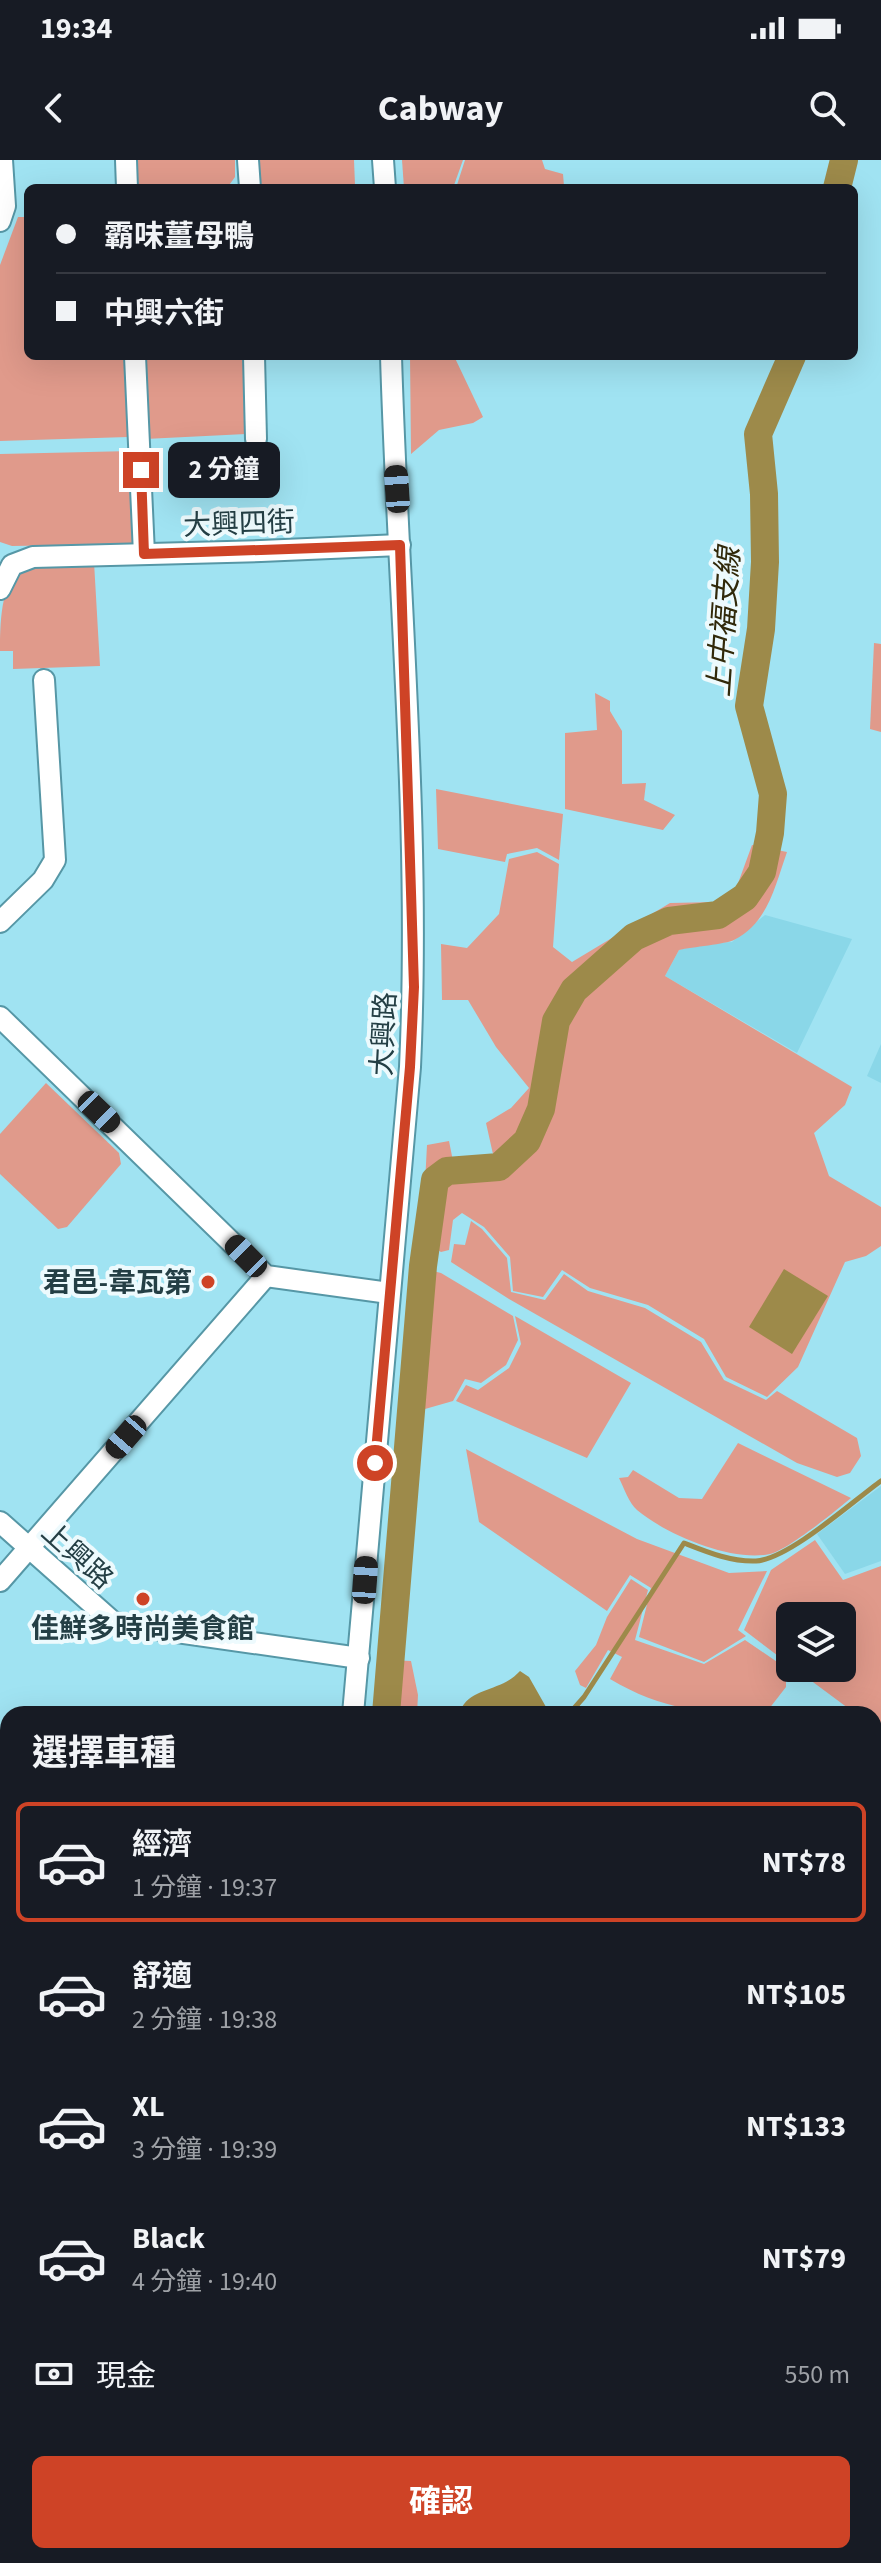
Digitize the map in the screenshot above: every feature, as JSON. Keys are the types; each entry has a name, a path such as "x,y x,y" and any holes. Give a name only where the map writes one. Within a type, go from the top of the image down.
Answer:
{"street":[{"path":"0,221 5,206 2,160"},
{"path":"126,160 127,184"},
{"path":"248,160 250,184"},
{"path":"383,160 385,184"},
{"path":"135,360 144,554"},
{"path":"254,360 256,439"},
{"name":"大興路","path":"354,1706 410,1067 414,987 391,360"},
{"name":"大興四街","path":"0,589 12,565 33,557 400,545"},
{"path":"0,922 43,880 55,860 44,680"},
{"path":"0,1017 266,1276 389,1293"},
{"path":"0,1581 266,1276"},
{"name":"上興路","path":"0,1522 114,1623 359,1658"}],"shaded area":[{"path":"135,160 235,160 235,177 230,184 135,182"},
{"path":"252,160 354,160 355,184 253,184"},
{"path":"402,160 463,160 454,184 404,184"},
{"path":"465,160 542,160 545,169 563,174 564,184 457,184"},
{"path":"18,217 24,217 24,360 125,360 128,437 0,441 0,265"},
{"path":"142,360 243,360 246,434 145,439"},
{"path":"410,360 456,360 483,417 473,423 439,430 411,454"},
{"path":"132,451 138,544 12,546 0,542 0,454"},
{"path":"94,562 100,666 13,669 13,651 0,651 0,641 3,605 15,574 36,565"},
{"path":"874,643 881,644 881,732 870,729"},
{"path":"595,693 610,701 610,711 622,731 622,784 646,783 644,800 675,815 663,830 565,809 565,733 597,730"},
{"path":"436,789 563,814 559,860 537,848 507,854 505,862 438,849"},
{"path":"752,845 787,852 763,914 746,933 734,940 679,950 665,976 852,1087 845,1105 814,1133 829,1176 881,1207 881,1246 866,1256 845,1262 798,1367 767,1397 726,1377 704,1339 648,1305 590,1288 562,1270 543,1297 513,1291 510,1257 484,1227 462,1213 453,1220 449,1250 441,1252 422,1240 427,1145 449,1141 456,1176 497,1172 486,1123 511,1108 529,1088 496,1047 468,1000 442,1000 441,944 467,948 499,914 509,859 537,852 559,864 553,947 572,962 670,903 716,902 737,886"},
{"path":"765,915 852,939 797,1053 665,976 679,950 699,944 732,942"},
{"path":"881,1044 881,1083 867,1076"},
{"path":"46,1083 119,1153 121,1164 67,1227 58,1229 0,1174 0,1134"},
{"path":"471,1221 507,1258 511,1292 545,1300 564,1274 588,1291 645,1308 701,1342 724,1380 766,1400 777,1391 857,1438 861,1456 850,1473 837,1477 797,1463 509,1299 451,1262 454,1244 465,1245"},
{"path":"784,1269 828,1296 792,1354 749,1327"},
{"path":"429,1270 441,1273 513,1316 518,1340 506,1365 481,1383 465,1379 453,1401 418,1411"},
{"path":"515,1316 631,1383 587,1458 456,1401 466,1385 478,1390 509,1368 521,1344"},
{"path":"738,1443 851,1498 778,1551 770,1554 737,1554 700,1544 665,1529 634,1507 619,1478 628,1477 633,1470 679,1498 702,1499"},
{"path":"466,1449 637,1539 729,1573 767,1571 738,1630 746,1636 704,1662 639,1637 651,1588 630,1575 607,1611 479,1522"},
{"path":"881,1486 881,1561 845,1574 817,1534"},
{"path":"815,1540 843,1580 881,1566 881,1706 845,1706 813,1682 856,1682 856,1602 776,1602 776,1654 744,1630 771,1570"},
{"path":"631,1579 648,1590 635,1640 704,1664 745,1640 776,1661 776,1682 786,1682 786,1687 771,1706 675,1706 648,1698 610,1679 622,1657 608,1650 586,1688 580,1685 575,1671 596,1645 607,1617"},
{"path":"387,1660 411,1661 417,1706 381,1706"},
{"path":"520,1671 529,1677 545,1706 463,1706 474,1696"}],"waterway":[{"name":"上中福支線","path":"838,184 844,160"},
{"name":"上中福支線","path":"387,1706 423,1266 435,1180 447,1171 499,1167 527,1141 541,1109 556,1021 574,990 634,937 669,921 718,915 745,897 762,872 770,833 773,794 749,706 761,629 765,562 764,494 758,434 790,360"},
{"path":"576,1706 684,1543 737,1560 770,1558 803,1540 881,1481"}],"place":[{"name":"君邑-韋瓦第","path":"208,1282"},
{"name":"佳鮮多時尚美食館","path":"143,1599"}],"route":[{"path":"141,470 144,554 400,545 414,987 410,1067 375,1463"}]}
